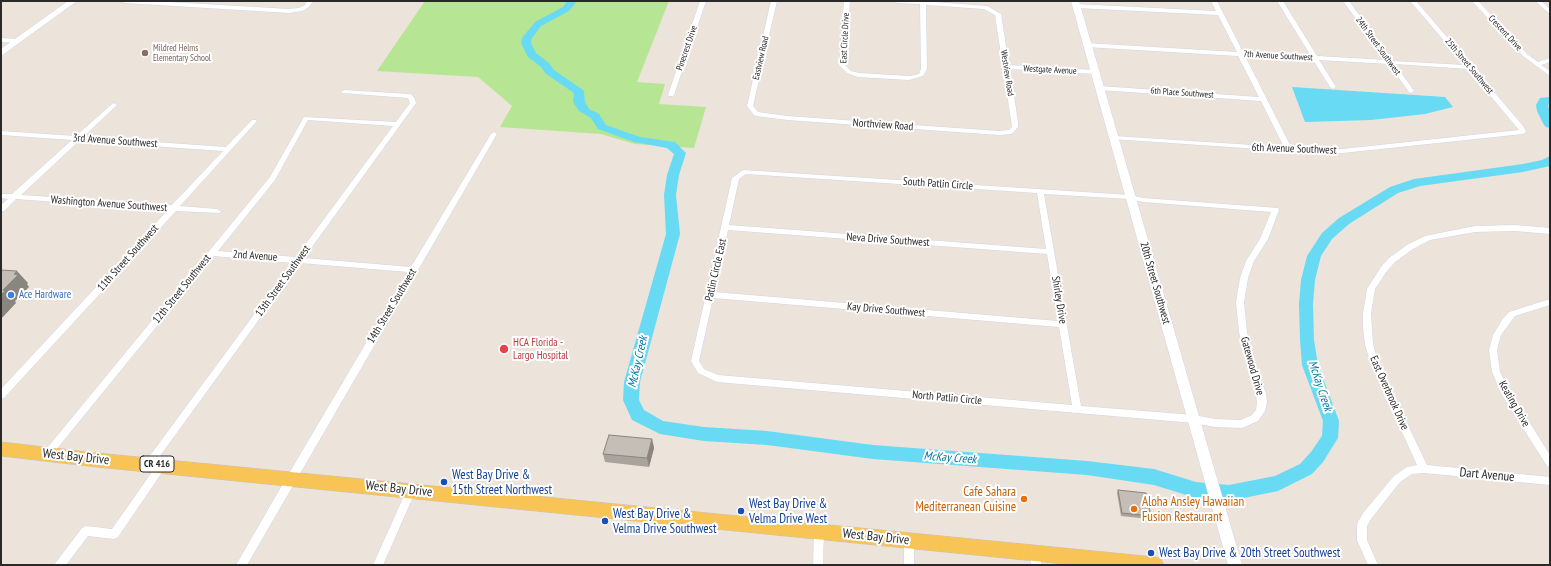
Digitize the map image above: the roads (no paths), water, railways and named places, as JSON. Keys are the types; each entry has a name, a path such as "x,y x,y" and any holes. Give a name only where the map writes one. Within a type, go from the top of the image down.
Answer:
{"main road":[{"path":"2,41 61,1"},
{"path":"1,53 73,1"},
{"name":"West Bay Drive","path":"1,449 48,453 97,460 156,464 909,540 1036,559 1155,565"}],"street":[{"path":"126,1 279,11 300,10 307,6 310,1"},
{"name":"Pinecrest Drive","path":"671,95 704,1"},
{"name":"Eastview Road","path":"756,114 750,106 774,1"},
{"name":"East Circle Drive","path":"847,1 842,65 849,72 858,75 913,77 921,75 924,69 922,4"},
{"path":"897,1 922,4"},
{"path":"1214,1 1289,150"},
{"path":"1280,1 1333,86"},
{"name":"24th Street Southwest","path":"1346,1 1410,91"},
{"name":"25th Street Southwest","path":"1413,1 1522,128 1523,132"},
{"name":"Crescent Drive","path":"1475,1 1525,55 1550,74"},
{"path":"1538,1 1550,12"},
{"path":"1075,3 1220,13"},
{"name":"20th Street Southwest","path":"1075,3 1235,565"},
{"name":"Westview Road","path":"922,4 985,6 998,14 1015,127 1011,132"},
{"path":"2,41 17,41"},
{"name":"7th Avenue Southwest","path":"1086,45 1470,68"},
{"path":"1537,64 1550,60"},
{"name":"Westgate Avenue","path":"1007,67 1094,72"},
{"name":"6th Place Southwest","path":"1100,88 1264,99"},
{"name":"13th Street Southwest","path":"60,565 86,531 114,534 156,464 298,260 396,124 413,103 412,98 404,95 344,92"},
{"path":"1,209 114,105"},
{"name":"Northview Road","path":"756,114 787,118 999,133 1011,132"},
{"name":"12th Street Southwest","path":"48,453 273,178 306,118 396,124"},
{"name":"11th Street Southwest","path":"1,395 254,121"},
{"name":"6th Avenue Southwest","path":"1114,138 1333,152 1523,132"},
{"name":"3rd Avenue Southwest","path":"1,133 228,149"},
{"name":"14th Street Southwest","path":"241,565 290,478 494,134"},
{"name":"South Patlin Circle","path":"745,172 1130,198"},
{"name":"Patlin Circle East","path":"701,370 695,361 736,178 745,172"},
{"name":"Shirley Drive","path":"1040,191 1077,409"},
{"name":"Washington Avenue Southwest","path":"1,196 217,211"},
{"name":"Gatewood Drive","path":"1130,198 1275,210 1264,239 1250,261 1244,278 1240,302 1242,332 1261,394 1262,402 1260,411 1255,418 1242,424 1215,423 1194,419"},
{"name":"Neva Drive Southwest","path":"725,227 1051,252"},
{"name":"East Overbrook Drive","path":"1424,469 1374,362 1369,344 1367,327 1367,313 1371,289 1384,269 1392,260 1410,247 1428,238 1475,229 1509,228 1550,231"},
{"name":"2nd Avenue","path":"211,253 414,270"},
{"name":"Kay Drive Southwest","path":"710,295 1062,324"},
{"name":"Keating Drive","path":"1550,302 1512,314 1497,335 1493,350 1496,372 1506,392 1550,463"},
{"name":"North Patlin Circle","path":"701,370 716,378 1194,419"},
{"path":"1373,565 1362,540 1362,525 1367,516 1397,479 1410,470 1424,469"},
{"name":"Dart Avenue","path":"1424,469 1550,481"},
{"path":"378,565 411,490"},
{"path":"818,565 819,531"},
{"path":"909,540 909,565"}],"water":[{"path":"1292,87 1445,97 1453,107 1425,114 1371,120 1305,122"}],"waterway":[{"name":"McKay Creek","path":"572,1 566,9 538,24 527,38 526,43 532,55 545,65 550,72 579,92 579,102 585,111 595,116 602,127 638,140 671,145 680,153 673,175 670,195 673,234 632,382 631,400 638,415 660,427 704,434 767,438 873,452 1087,468 1154,477 1196,490 1229,493 1278,483 1306,469 1317,457 1330,438 1331,421 1310,365 1307,340 1306,304 1308,280 1314,256 1327,236 1344,221 1394,190 1418,182 1523,168 1546,163 1550,160"},
{"name":"McKay Creek","path":"1550,100 1544,100 1542,105 1543,111 1550,125"}],"place":[{"name":"Mildred Helms Elementary School","path":"145,53"},
{"name":"Ace Hardware","path":"11,295"},
{"name":"HCA Florida - Largo Hospital","path":"504,349"},
{"name":"West Bay Drive & 15th Street Northwest","path":"444,482"},
{"name":"Cafe Sahara Mediterranean Cuisine","path":"1024,499"},
{"name":"Aloha Ansley Hawaiian Fusion Restaurant","path":"1134,509"},
{"name":"West Bay Drive & Velma Drive West","path":"741,511"},
{"name":"West Bay Drive & Velma Drive Southwest","path":"605,521"},
{"name":"West Bay Drive & 20th Street Southwest","path":"1151,553"}]}
